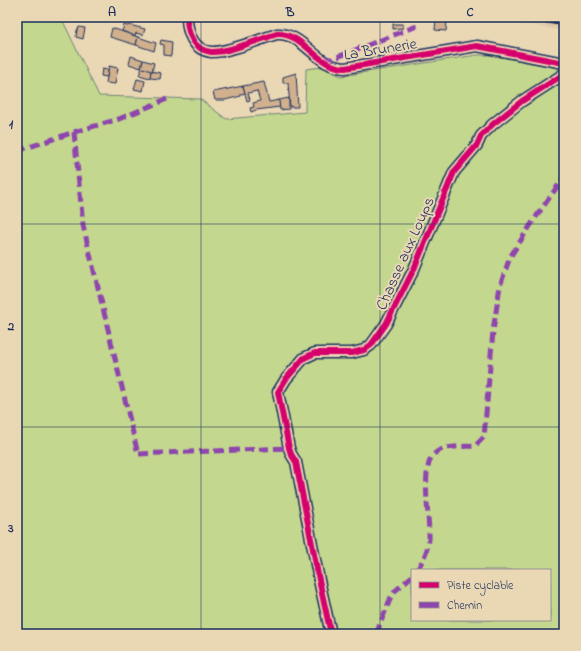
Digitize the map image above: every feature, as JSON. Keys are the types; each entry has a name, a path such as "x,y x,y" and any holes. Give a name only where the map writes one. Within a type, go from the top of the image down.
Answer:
{"street":[{"name":"La Brunerie","path":"187,17 187,28 193,41 198,47 210,52 218,52 276,34 283,34 295,38 328,64 339,68 477,46 564,63"},
{"name":"Chasse aux Loups","path":"331,634 318,580 296,462 289,448 278,392 286,379 304,358 315,353 352,352 364,350 371,345 386,324 414,269 454,172 493,124 522,102 564,74"}],"shaded area":[{"path":"425,17 564,17 564,31 538,26 474,19"}],"green space":[{"path":"17,17 61,17 99,96 200,99 226,119 305,112 306,69 322,67 341,76 477,55 489,55 564,69 564,634 17,634"}],"building":[{"path":"436,18 444,18 444,20 447,21 446,31 435,30"},
{"path":"393,24 403,24 403,28 393,29"},
{"path":"124,25 145,29 143,35 136,33 135,36 122,31"},
{"path":"79,27 85,28 83,39 76,37"},
{"path":"112,28 138,37 136,45 110,37"},
{"path":"138,37 156,43 154,51 136,45"},
{"path":"161,40 172,42 171,56 164,55 164,45 160,44"},
{"path":"131,56 143,60 141,68 129,64"},
{"path":"143,60 154,63 152,72 141,68"},
{"path":"109,66 118,68 115,84 106,83"},
{"path":"143,68 151,71 150,78 139,75"},
{"path":"102,69 108,70 107,77 101,76"},
{"path":"151,71 161,73 160,79 150,78"},
{"path":"296,73 298,107 290,107 288,83 283,83 283,77"},
{"path":"137,79 145,81 143,91 134,89"},
{"path":"264,82 269,102 279,100 280,107 251,112 250,108 254,107 253,103 260,101 257,91 248,93 250,100 247,101 243,86"},
{"path":"243,86 245,93 241,94 241,96 225,100 215,100 213,92"},
{"path":"289,98 289,109 280,110 279,100"}],"railway":[{"path":"511,17 564,24"}],"marked path":[{"path":"323,59 332,59 417,26"},
{"path":"17,151 119,119 167,99"},
{"path":"74,132 83,225 138,454 289,448"},
{"path":"418,569 425,555 429,539 427,470 430,461 434,454 438,451 454,447 475,446 484,437 493,331 500,286 510,257 564,177"},
{"path":"376,634 391,597 395,591 411,577"}],"cycle path":[{"path":"187,17 188,29 195,44 205,51 211,52 234,48 277,34 287,35 303,44 326,62 345,68 477,46 564,63"},
{"path":"331,634 296,462 289,448 278,392 286,379 304,358 315,353 352,353 364,350 371,345 386,324 414,269 454,172 477,145 481,136 493,124 522,101 564,74"}]}
